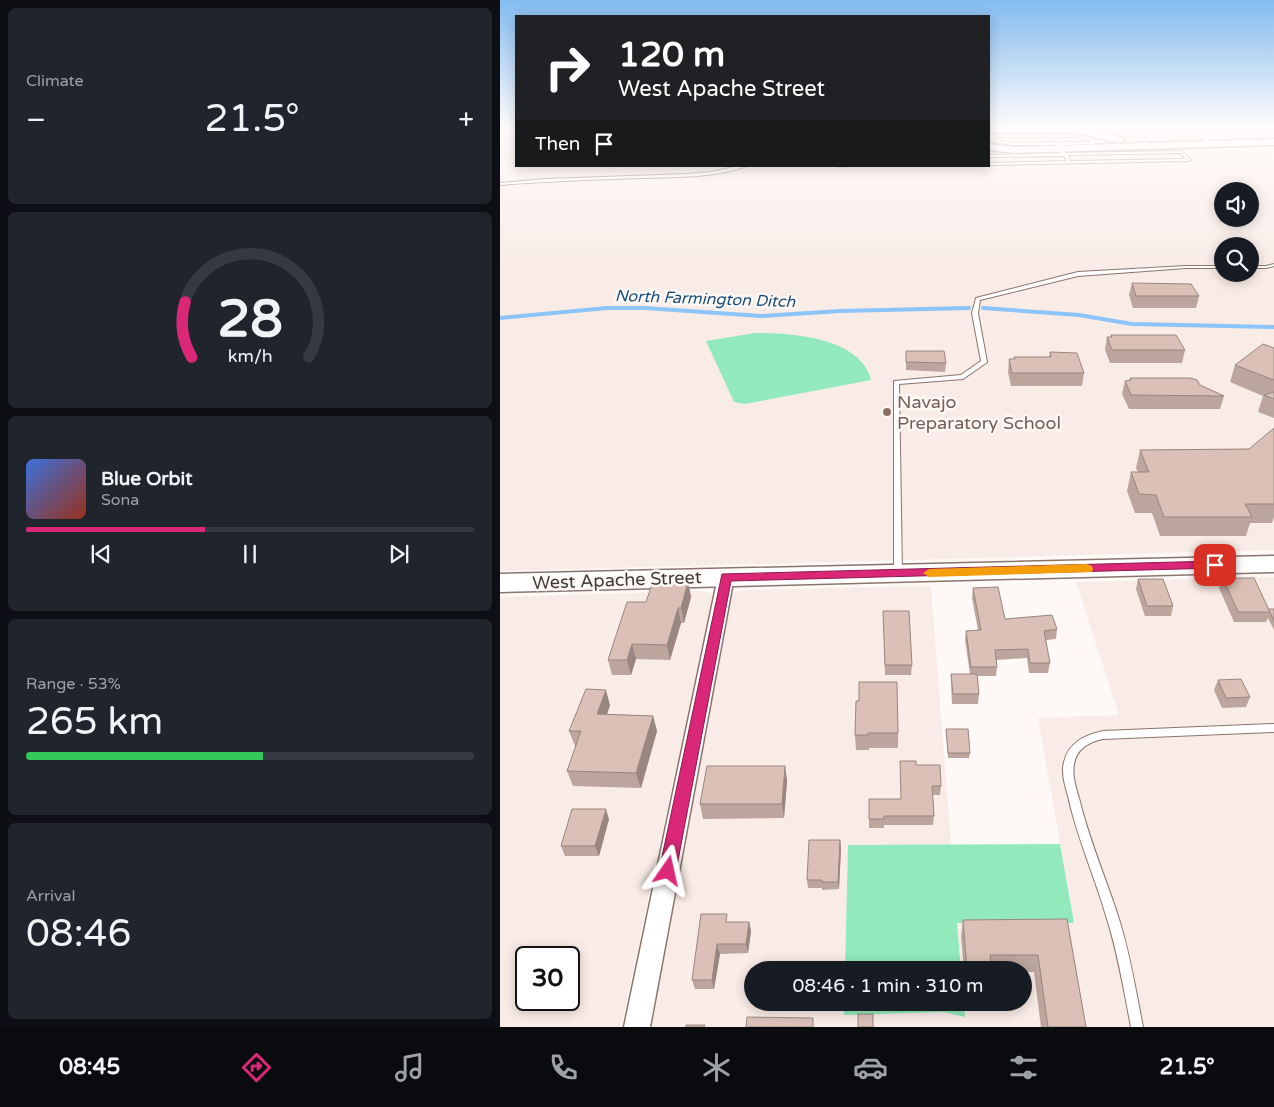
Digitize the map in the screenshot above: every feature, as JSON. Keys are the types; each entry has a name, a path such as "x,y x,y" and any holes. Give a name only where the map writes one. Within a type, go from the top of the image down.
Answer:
{"street":[{"name":"West Apache Street","path":"500,583 1274,564"},
{"path":"637,1027 726,577"}],"lane":[{"path":"500,184 547,180 661,176"},
{"path":"1259,266 1274,265"},
{"path":"898,574 896,382 963,377 984,362 975,312 978,299 1078,274 1214,267"},
{"path":"1137,1027 1118,936 1076,810 1068,774 1069,762 1073,751 1081,742 1095,736 1110,734 1274,728"}],"shaded area":[{"name":"Navajo Preparatory School","path":"500,176 1274,176 1274,550 500,571"},
{"path":"1274,577 1274,1027 652,1027 731,596 744,590 931,586 951,845 848,846 845,961 744,961 744,1011 844,1011 844,1014 943,1012 964,1017 964,1011 1032,1011 1032,961 960,961 957,923 1074,922 1038,718 1119,715 1076,582"},
{"path":"699,591 711,593 712,598 621,1027 500,1027 500,597"}],"green space":[{"path":"755,333 787,334 822,340 839,346 853,355 864,366 871,380 745,404 734,402 706,341"},
{"path":"1060,844 1074,923 957,923 960,961 845,961 848,845"},
{"path":"844,1011 965,1011 965,1017 943,1012 844,1015"}],"building":[{"path":"1132,283 1191,284 1199,296 1136,296"},
{"path":"1111,335 1176,335 1185,350 1112,350 1107,337 1112,337"},
{"path":"1263,344 1274,348 1274,380 1235,365"},
{"path":"906,351 944,351 946,363 906,362"},
{"path":"1050,352 1077,353 1084,373 1012,373 1009,359 1015,359 1014,357 1051,357"},
{"path":"1130,378 1190,378 1197,380 1200,385 1224,396 1131,395 1125,381 1131,380"},
{"path":"1274,392 1274,399 1264,395"},
{"path":"1274,428 1274,504 1245,504 1252,517 1164,517 1156,495 1139,494 1131,472 1149,472 1140,450 1249,449"},
{"path":"1223,578 1254,578 1270,612 1238,612"},
{"path":"1138,579 1163,579 1173,606 1147,606"},
{"path":"653,581 688,582 681,608 678,608 667,645 632,644 627,660 608,660 627,602 646,602"},
{"path":"998,587 1005,619 1052,615 1057,629 1044,631 1050,663 1030,663 1028,649 995,650 997,667 971,667 966,631 981,630 973,588"},
{"path":"1269,609 1274,609 1274,621 1270,612"},
{"path":"883,611 909,611 912,665 885,665"},
{"path":"951,674 977,674 979,694 953,694"},
{"path":"1241,679 1250,697 1226,698 1218,680"},
{"path":"859,682 897,682 898,733 855,735 856,701 859,701"},
{"path":"586,689 606,690 597,714 653,716 636,773 567,771 581,731 569,731"},
{"path":"946,729 968,729 970,753 948,753"},
{"path":"900,761 916,761 916,765 940,765 941,786 932,786 934,816 884,816 884,819 869,819 869,799 901,799"},
{"path":"707,766 785,766 782,804 700,804"},
{"path":"572,809 606,809 595,846 561,846"},
{"path":"809,840 840,840 838,882 807,880"},
{"path":"701,914 727,914 726,922 749,922 746,944 717,944 712,980 692,980"},
{"path":"1067,919 1086,1027 1048,1027 1038,955 990,955 991,961 966,961 963,920"},
{"path":"858,1014 873,1014 873,1027 858,1027"},
{"path":"747,1017 813,1018 813,1027 746,1027"},
{"path":"686,1025 705,1025 704,1027 686,1027"}],"waterway":[{"name":"North Farmington Ditch","path":"500,318 607,308 645,308 761,316 840,311 969,308"},
{"name":"North Farmington Ditch","path":"983,308 1079,315 1132,324 1274,327"}],"slow traffic":[{"path":"929,573 1087,569"}],"place":[{"name":"Navajo Preparatory School","path":"887,412"}],"route":[{"path":"668,871 726,577 1215,565"}]}
